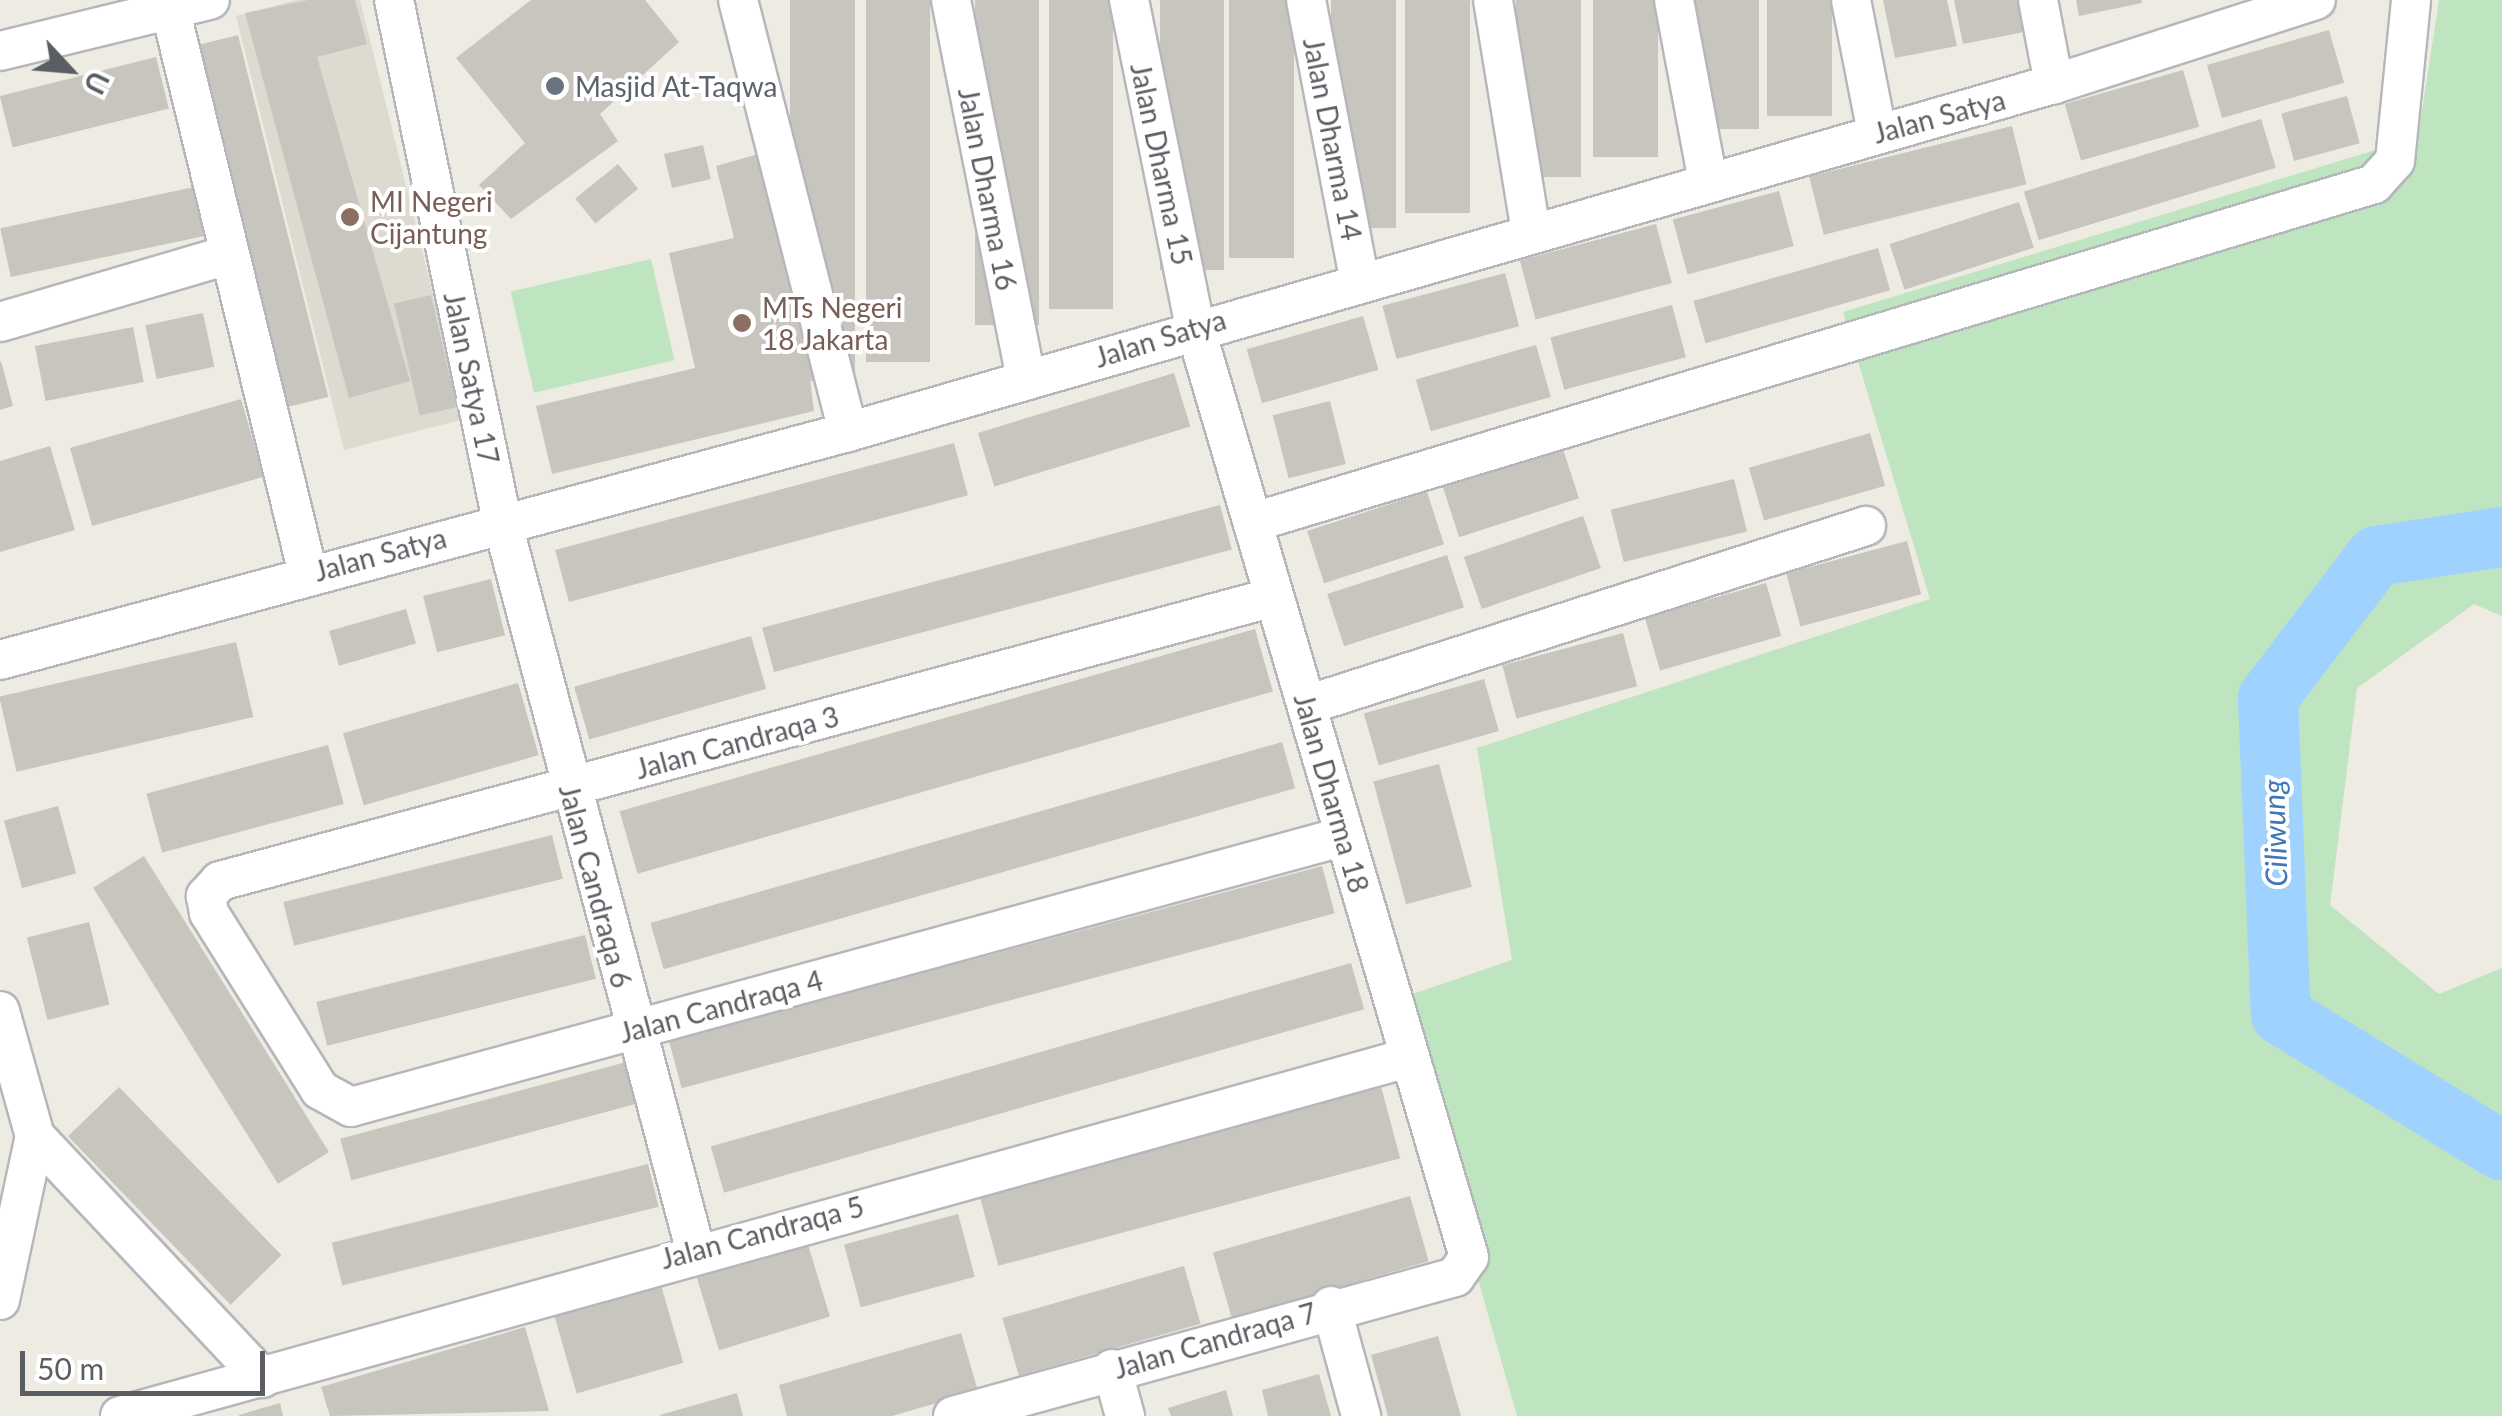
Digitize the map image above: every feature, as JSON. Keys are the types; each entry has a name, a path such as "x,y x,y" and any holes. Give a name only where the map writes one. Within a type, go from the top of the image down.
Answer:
{"street":[{"path":"0,51 169,5 210,0"},
{"name":"Jalan Satya 17","path":"394,0 502,520"},
{"path":"738,0 848,432"},
{"name":"Jalan Dharma 16","path":"951,0 1026,378"},
{"name":"Jalan Dharma 15","path":"1129,0 1196,328"},
{"name":"Jalan Dharma 14","path":"1306,0 1359,278"},
{"path":"1493,0 1532,231"},
{"path":"1674,0 1708,182"},
{"path":"1851,0 1877,132"},
{"path":"2038,0 2054,84"},
{"name":"Jalan Satya","path":"0,660 502,520 848,432 1359,278 2054,84 2235,12 2316,0"},
{"path":"1254,522 2374,184 2395,161 2411,0"},
{"path":"169,5 308,574"},
{"path":"0,322 228,254"},
{"name":"Jalan Dharma 18","path":"1196,328 1406,1058 1470,1234 1469,1257"},
{"name":"Jalan Candraqa 6","path":"502,520 695,1249"},
{"path":"1307,705 1866,526"},
{"name":"Jalan Candraqa 3","path":"206,896 220,882 1274,597"},
{"name":"Jalan Candraqa 4","path":"206,896 218,930 334,1103 351,1107 1345,836"},
{"path":"0,1011 35,1136 262,1378"},
{"name":"Jalan Candraqa 5","path":"120,1416 262,1378 695,1249 1406,1058"},
{"path":"0,1300 35,1136"},
{"name":"Jalan Candraqa 7","path":"953,1416 1331,1306 1455,1277 1469,1257"},
{"path":"1331,1306 1362,1416"},
{"path":"1112,1369 1125,1416"}],"shaded area":[{"name":"MI Negeri Cijantung","path":"296,0 360,0 464,419 344,450 236,16"}],"green space":[{"path":"2439,0 2502,0 2502,616 2474,604 2357,688 2330,905 2439,994 2502,968 2502,1416 1517,1416 1398,999 1512,960 1477,748 1930,599 1843,312 2418,137"},
{"path":"651,259 674,360 534,393 511,291"}],"building":[{"path":"308,0 355,0 367,44 317,57 410,381 349,398 245,13"},
{"name":"Masjid At-Taqwa","path":"531,0 645,0 679,42 600,114 618,141 511,219 479,185 525,143 456,58"},
{"path":"790,0 855,0 855,381 790,381"},
{"path":"866,0 930,0 930,362 866,362"},
{"path":"975,0 1039,0 1039,325 975,325"},
{"path":"1049,0 1113,0 1113,309 1049,309"},
{"path":"1160,0 1224,0 1224,270 1160,270"},
{"path":"1229,0 1294,0 1294,258 1229,258"},
{"path":"1331,0 1396,0 1396,228 1331,228"},
{"path":"1405,0 1470,0 1470,213 1405,213"},
{"path":"1516,0 1581,0 1581,177 1516,177"},
{"path":"1593,0 1658,0 1658,157 1593,157"},
{"path":"1694,0 1759,0 1759,129 1694,129"},
{"path":"1767,0 1832,0 1832,116 1767,116"},
{"path":"1883,0 1947,0 1957,46 1895,58"},
{"path":"1954,0 2018,0 2024,32 1963,44"},
{"path":"2076,0 2141,0 2142,3 2079,16"},
{"path":"2329,30 2344,83 2222,118 2207,65"},
{"path":"238,35 328,397 288,407 198,45"},
{"path":"156,57 169,108 13,147 0,96"},
{"path":"2183,70 2199,127 2081,161 2065,104"},
{"path":"2347,96 2360,143 2294,161 2281,114"},
{"path":"2261,119 2276,168 2039,240 2024,192"},
{"path":"2012,126 2027,184 1824,235 1809,177"},
{"path":"703,145 711,179 672,188 664,154"},
{"name":"MTs Negeri 18 Jakarta","path":"762,153 800,299 814,411 552,474 536,406 695,368 669,253 734,238 716,166"},
{"path":"618,164 638,189 595,223 575,199"},
{"path":"194,187 204,236 11,277 0,228"},
{"path":"1779,191 1794,246 1688,275 1673,219"},
{"path":"2019,202 2034,248 1904,290 1890,244"},
{"path":"1656,224 1672,283 1536,319 1520,260"},
{"path":"1878,248 1890,290 1706,343 1693,301"},
{"path":"1505,273 1519,326 1397,359 1382,306"},
{"path":"431,295 457,407 420,416 394,304"},
{"path":"1672,305 1686,357 1564,390 1550,338"},
{"path":"203,313 214,367 157,379 145,325"},
{"path":"1363,316 1378,370 1262,403 1247,349"},
{"path":"133,327 144,382 46,401 35,346"},
{"path":"1536,345 1551,397 1431,431 1416,379"},
{"path":"0,362 13,406 0,410"},
{"path":"1174,373 1190,427 994,486 978,433"},
{"path":"241,399 263,477 92,526 70,448"},
{"path":"1330,401 1346,464 1288,478 1273,415"},
{"path":"1870,433 1885,486 1764,521 1749,468"},
{"path":"954,443 968,495 569,602 555,550"},
{"path":"50,446 75,530 0,552 0,461"},
{"path":"1562,446 1579,498 1459,537 1442,485"},
{"path":"1734,479 1747,531 1624,562 1611,510"},
{"path":"1427,492 1444,544 1324,583 1307,531"},
{"path":"1220,505 1232,549 774,672 762,628"},
{"path":"1583,516 1601,568 1482,609 1464,557"},
{"path":"1907,541 1921,594 1800,626 1786,573"},
{"path":"1447,555 1464,607 1344,646 1327,594"},
{"path":"491,579 505,635 437,652 423,596"},
{"path":"1766,583 1781,636 1660,671 1645,618"},
{"path":"406,609 416,644 339,666 329,631"},
{"path":"1255,629 1273,691 638,874 620,811"},
{"path":"1623,633 1637,686 1516,718 1502,665"},
{"path":"751,636 766,689 589,740 574,687"},
{"path":"236,642 253,717 17,772 0,696"},
{"path":"1484,679 1499,731 1379,765 1364,713"},
{"path":"518,683 539,755 364,805 343,733"},
{"path":"1282,742 1295,788 664,969 650,923"},
{"path":"328,745 344,804 162,853 146,794"},
{"path":"1439,764 1472,887 1406,904 1373,782"},
{"path":"58,806 76,874 22,888 4,820"},
{"path":"552,835 563,879 294,946 283,902"},
{"path":"144,856 329,1152 278,1184 93,888"},
{"path":"1322,866 1335,913 682,1088 669,1041"},
{"path":"89,922 110,1004 47,1020 27,937"},
{"path":"585,935 596,979 327,1046 316,1002"},
{"path":"1351,963 1364,1009 724,1193 711,1147"},
{"path":"630,1061 641,1103 351,1180 340,1139"},
{"path":"1379,1079 1400,1158 998,1266 977,1187"},
{"path":"119,1087 282,1255 230,1305 68,1136"},
{"path":"648,1164 659,1207 342,1286 332,1243"},
{"path":"1410,1196 1429,1261 1232,1318 1213,1253"},
{"path":"958,1214 975,1277 861,1307 844,1245"},
{"path":"806,1238 830,1316 719,1350 695,1272"},
{"path":"1184,1266 1201,1324 1019,1376 1002,1318"},
{"path":"661,1285 683,1363 577,1393 554,1316"},
{"path":"525,1327 549,1411 330,1416 321,1387"},
{"path":"961,1333 978,1391 892,1416 787,1416 779,1385"},
{"path":"1438,1336 1461,1416 1388,1416 1371,1355"},
{"path":"1319,1374 1331,1416 1268,1416 1262,1390"},
{"path":"1226,1390 1233,1416 1171,1416 1168,1408"},
{"path":"737,1393 743,1416 660,1416 660,1415"},
{"path":"280,1403 283,1416 239,1416 239,1415"}],"waterway":[{"name":"Ciliwung","path":"2502,537 2376,556 2268,698 2281,1015 2502,1151"}],"place":[{"name":"Masjid At-Taqwa","path":"555,86"},
{"name":"MI Negeri Cijantung","path":"350,217"},
{"name":"MTs Negeri 18 Jakarta","path":"742,323"}]}
